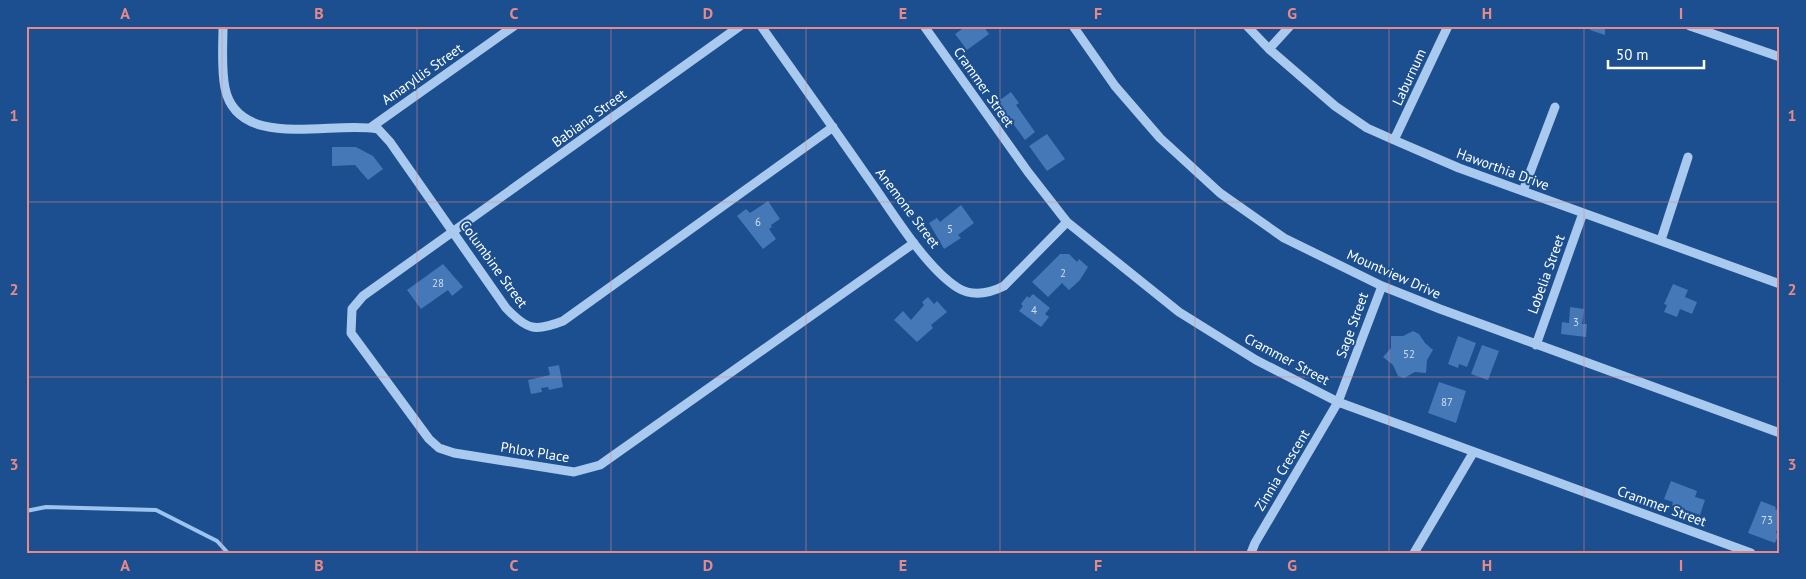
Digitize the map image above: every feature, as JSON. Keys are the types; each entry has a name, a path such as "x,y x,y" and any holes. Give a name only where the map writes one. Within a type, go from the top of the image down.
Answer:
{"street":[{"path":"223,26 225,88 233,106 243,118 257,126 275,128 370,128"},
{"name":"Amaryllis Street","path":"370,128 514,26"},
{"name":"Babiana Street","path":"455,233 740,26"},
{"name":"Anemone Street","path":"761,26 914,243 957,287 971,293 980,293 993,292 1004,286 1067,222"},
{"name":"Crammer Street","path":"924,26 1028,172 1067,222 1180,312 1256,360 1338,402 1472,453 1751,553"},
{"name":"Mountview Drive","path":"1073,26 1115,86 1160,138 1220,193 1284,238 1382,286 1780,433"},
{"name":"Haworthia Drive","path":"1248,26 1269,48 1335,106 1367,128 1523,191 1780,284"},
{"path":"1269,48 1290,26"},
{"name":"Laburnum","path":"1394,140 1448,26"},
{"path":"1690,26 1780,57"},
{"path":"1523,191 1555,107"},
{"name":"Columbine Street","path":"370,128 378,129 390,142 519,322 544,329 563,321 833,127"},
{"path":"1661,240 1688,157"},
{"name":"Lobelia Street","path":"1536,344 1583,212"},
{"name":"Phlox Place","path":"455,233 364,296 352,309 351,333 429,439 439,448 454,453 574,472 600,465 914,243"},
{"name":"Sage Street","path":"1338,402 1382,286"},
{"name":"Zinnia Crescent","path":"1251,553 1255,543 1338,402"},
{"path":"1414,553 1472,453"}],"building":[{"path":"959,26 983,26 989,34 967,50 955,34 962,29"},
{"path":"1591,26 1605,26 1605,35 1590,30"},
{"path":"1011,92 1019,103 1016,105 1035,132 1025,140 997,102"},
{"path":"1047,134 1065,159 1047,171 1029,146"},
{"path":"332,147 356,147 373,156 383,169 368,180 355,165 332,166"},
{"path":"768,201 780,219 771,225 772,227 769,229 776,239 763,249 737,216 746,209 750,213"},
{"path":"961,205 974,223 958,235 961,238 944,249 929,223 937,218 940,222"},
{"path":"1060,254 1069,254 1077,262 1079,259 1088,267 1080,280 1069,290 1062,283 1048,297 1032,282"},
{"path":"443,264 463,287 452,296 448,290 421,309 407,290"},
{"path":"1673,284 1688,290 1685,297 1697,302 1692,314 1680,309 1677,317 1664,312 1667,305 1664,304"},
{"path":"1033,294 1050,308 1045,314 1049,317 1041,327 1019,311 1023,306 1021,304 1027,296 1029,298"},
{"path":"928,297 934,304 937,301 947,312 931,325 933,328 917,342 894,320 903,311 911,320 924,305 922,302"},
{"path":"1570,307 1584,309 1582,324 1587,324 1586,337 1561,334 1562,322 1569,323"},
{"path":"1413,331 1419,334 1433,350 1427,360 1426,373 1415,372 1404,378 1398,376 1393,365 1383,357 1391,348 1391,336 1403,336"},
{"path":"1458,336 1476,343 1467,367 1459,364 1458,368 1448,364"},
{"path":"1482,345 1499,351 1488,380 1471,374"},
{"path":"559,365 563,387 549,390 548,387 541,388 542,392 531,394 528,380 550,375 548,367"},
{"path":"1439,382 1466,391 1456,423 1428,413"},
{"path":"1671,481 1697,491 1695,497 1705,500 1700,515 1672,505 1673,502 1664,499"},
{"path":"1761,501 1776,507 1775,509 1780,511 1780,530 1777,529 1776,533 1779,534 1775,543 1748,533"}],"waterway":[{"path":"26,511 46,507 156,510 217,541 228,553"}]}
